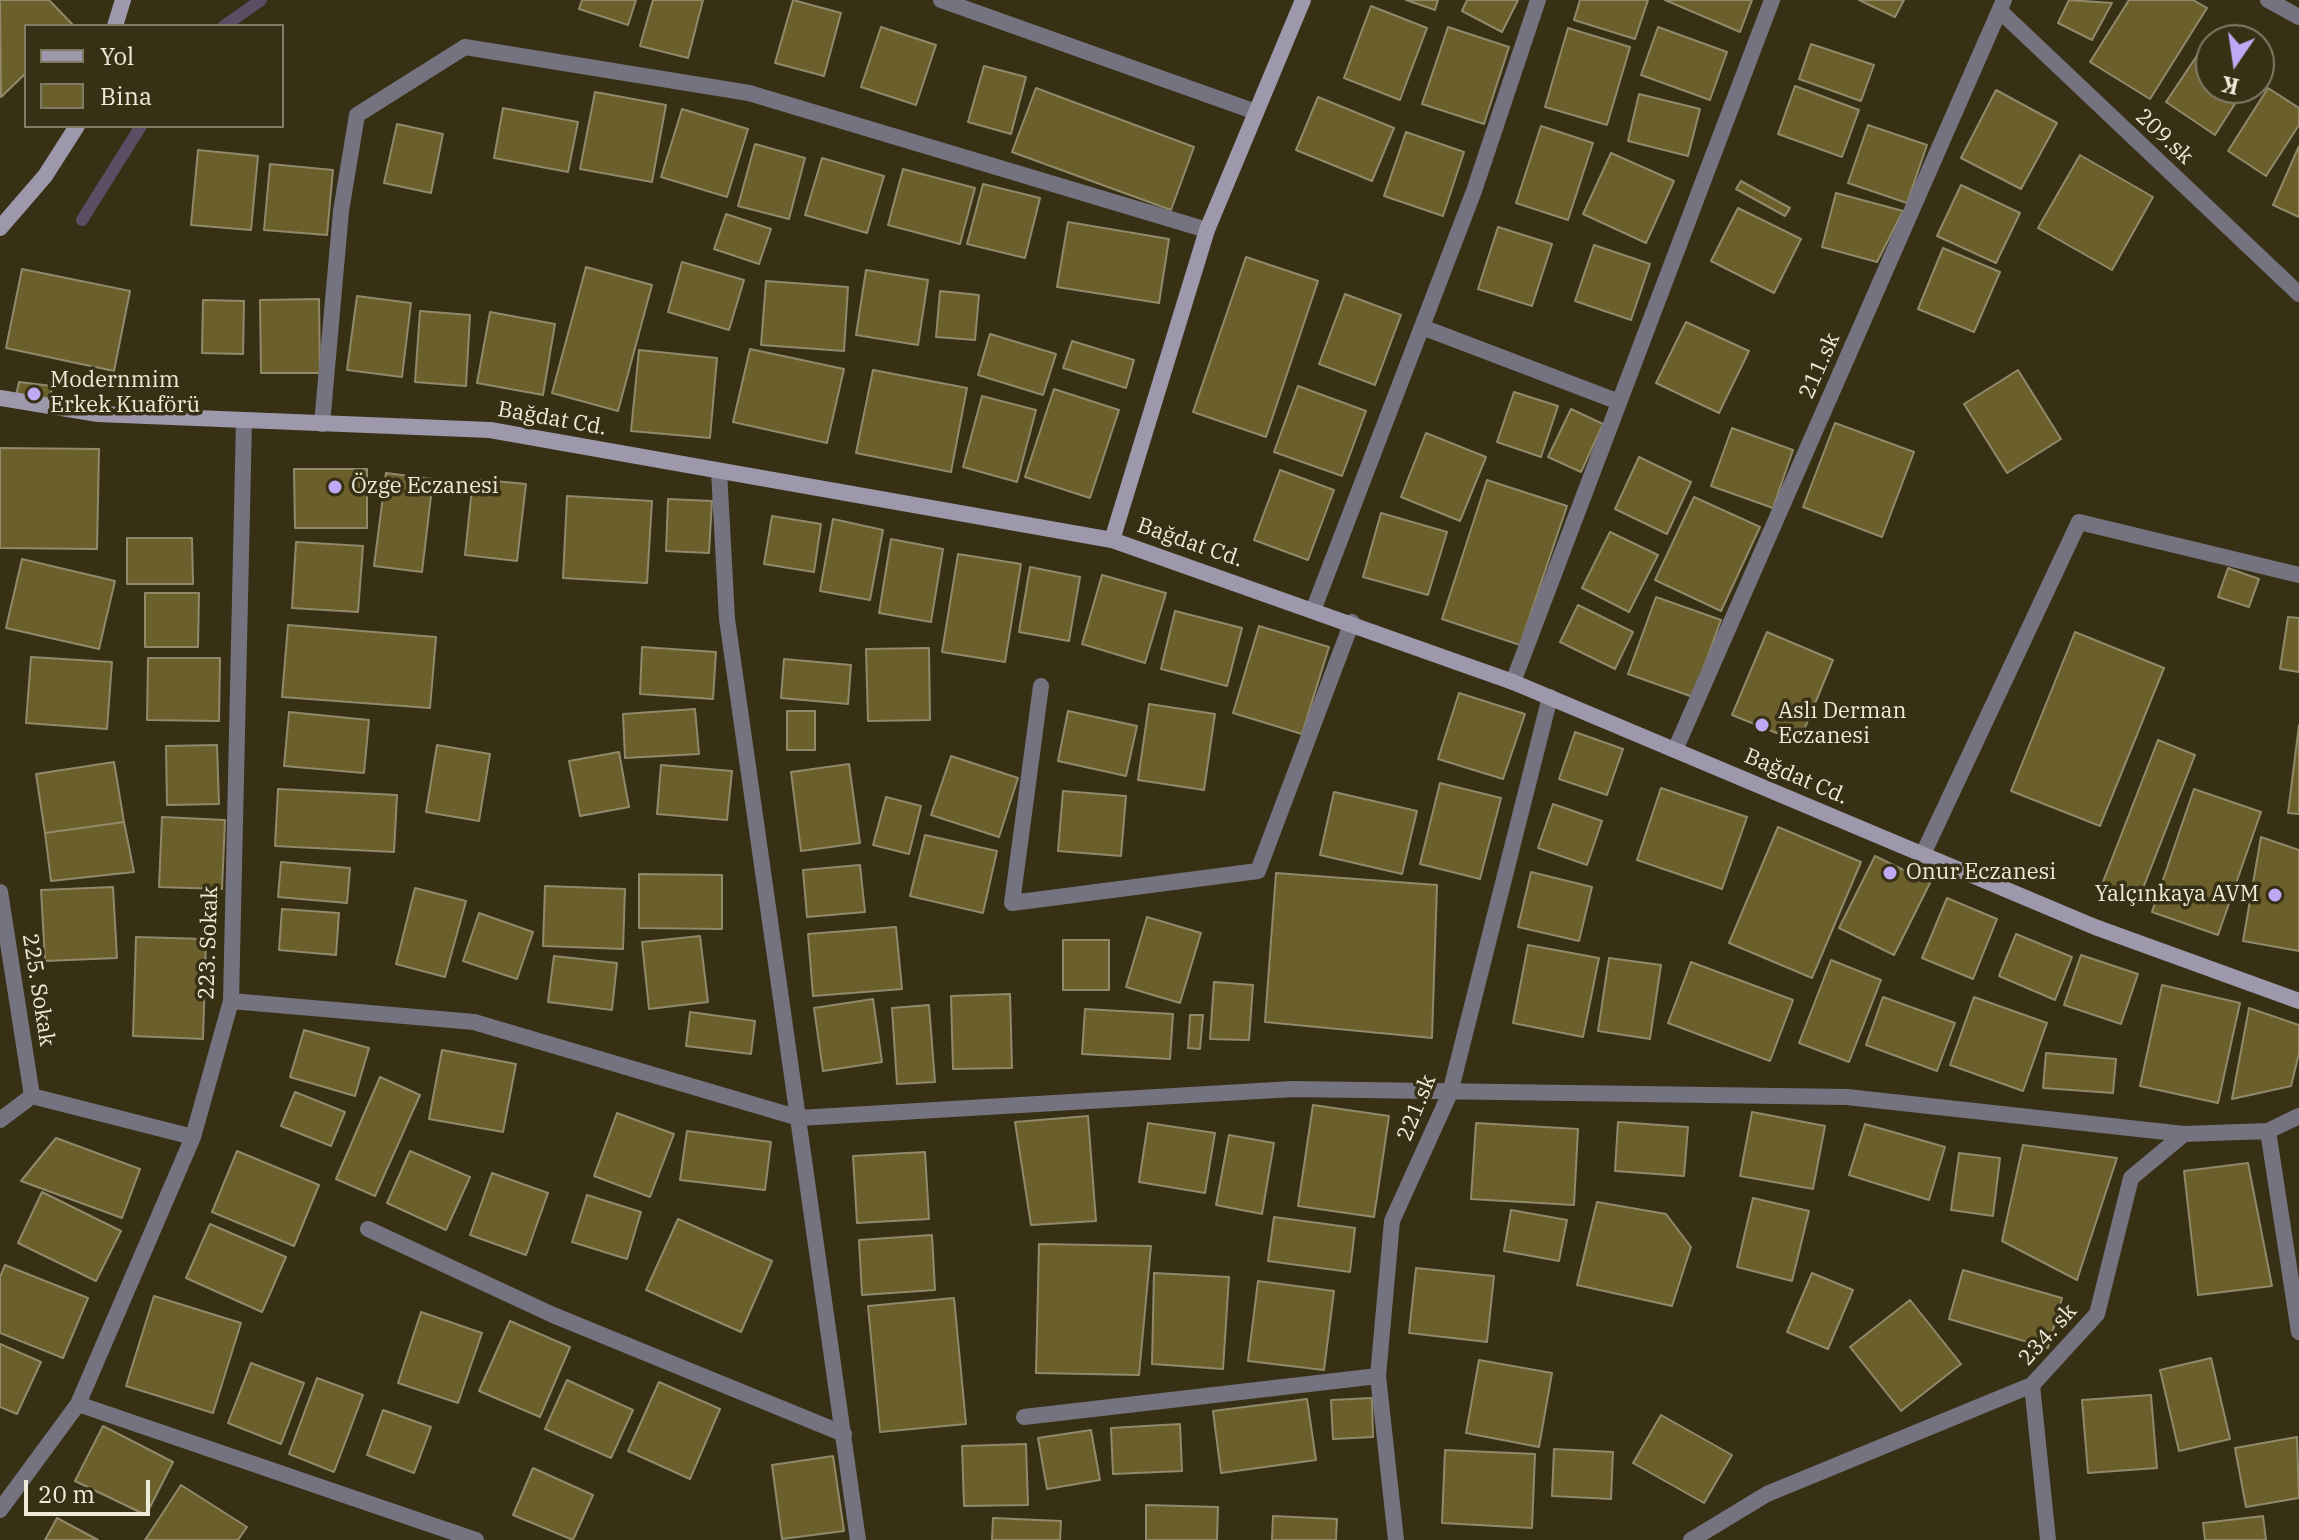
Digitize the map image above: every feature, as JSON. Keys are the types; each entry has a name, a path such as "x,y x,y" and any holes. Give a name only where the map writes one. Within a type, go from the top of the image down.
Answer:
{"main road":[{"path":"116,24 123,0"},
{"path":"1112,540 1207,230 1303,0"},
{"path":"0,228 45,176 76,128"},
{"name":"Bağdat Cd.","path":"0,398 98,414 490,430 1112,540 1314,608 1513,682 2095,927 2299,1001"}],"street":[{"path":"941,0 1256,112"},
{"path":"1314,608 1474,191 1538,0"},
{"path":"1513,682 1772,0"},
{"path":"2268,0 2299,17"},
{"name":"209.sk","path":"2002,5 2299,294"},
{"name":"211.sk","path":"1675,750 2002,5"},
{"path":"322,424 341,211 357,115 465,47 749,93 1207,230"},
{"path":"1422,327 1619,402"},
{"name":"223. Sokak","path":"0,1510 78,1404 193,1137 231,1001 244,420"},
{"path":"719,471 727,619 858,1540"},
{"path":"1923,854 2079,522 2299,575"},
{"path":"1041,686 1012,903 1258,871 1352,622"},
{"name":"221.sk","path":"1396,1540 1378,1376 1392,1221 1450,1093 1550,697"},
{"name":"225. Sokak","path":"0,892 7,968 32,1096"},
{"path":"231,1001 474,1022 799,1118 1293,1089 1847,1097 2184,1134 2268,1131 2299,1116"},
{"path":"0,1120 32,1096 193,1137"},
{"path":"2268,1131 2299,1332"},
{"name":"234. sk","path":"1691,1540 1767,1494 2032,1385 2097,1314 2131,1178 2184,1134"},
{"path":"368,1229 553,1315 844,1434"},
{"path":"1024,1417 1378,1376"},
{"path":"2032,1385 2048,1540"},
{"path":"78,1404 476,1540"}],"building":[{"path":"0,0 49,0 72,24 24,24 24,75 1,97"},
{"path":"582,0 636,0 628,25 579,9"},
{"path":"653,0 703,0 688,58 640,46"},
{"path":"793,0 841,13 824,76 775,63"},
{"path":"1406,0 1438,0 1435,10"},
{"path":"1467,0 1518,0 1502,32 1462,11"},
{"path":"1580,0 1648,0 1635,39 1574,20"},
{"path":"1665,0 1752,0 1740,32"},
{"path":"1859,0 1904,0 1895,17"},
{"path":"2069,0 2112,3 2092,40 2058,23"},
{"path":"2129,0 2193,0 2207,8 2150,99 2090,62"},
{"path":"1371,6 1427,28 1400,100 1344,78"},
{"path":"881,27 936,45 916,105 861,87"},
{"path":"1448,27 1509,47 1484,124 1422,104"},
{"path":"1658,27 1727,52 1710,100 1641,75"},
{"path":"1568,28 1630,47 1607,125 1545,107"},
{"path":"1811,44 1874,65 1861,101 1799,79"},
{"path":"2195,58 2195,104 2235,104 2215,135 2166,102"},
{"path":"984,66 1026,77 1011,134 968,122"},
{"path":"1795,86 1859,110 1842,157 1778,134"},
{"path":"1036,88 1194,147 1171,210 1012,152"},
{"path":"1996,90 2057,123 2021,189 1961,158"},
{"path":"595,92 666,105 652,182 580,169"},
{"path":"2275,93 2299,108 2299,125 2266,176 2228,151 2258,104 2275,104"},
{"path":"1639,94 1700,109 1688,156 1628,141"},
{"path":"1318,97 1394,128 1372,181 1296,150"},
{"path":"503,108 578,122 568,172 494,158"},
{"path":"682,109 748,129 727,197 661,177"},
{"path":"397,124 443,134 431,193 384,183"},
{"path":"1868,125 1927,145 1907,203 1848,183"},
{"path":"1541,126 1593,143 1568,220 1516,203"},
{"path":"1406,132 1464,152 1443,216 1384,196"},
{"path":"755,144 805,158 789,219 738,206"},
{"path":"2299,146 2299,217 2273,205"},
{"path":"198,150 258,156 251,230 191,225"},
{"path":"1611,153 1674,181 1646,243 1583,214"},
{"path":"2080,155 2153,197 2112,270 2038,228"},
{"path":"822,158 884,176 867,233 805,215"},
{"path":"270,164 333,170 327,235 264,230"},
{"path":"903,169 975,188 960,244 888,225"},
{"path":"1741,181 1790,208 1785,216 1736,189"},
{"path":"983,184 1040,198 1025,258 967,244"},
{"path":"1961,185 2020,213 1996,263 1937,236"},
{"path":"1836,193 1903,211 1877,262 1822,247"},
{"path":"1738,208 1801,239 1774,293 1711,261"},
{"path":"726,214 771,229 759,264 714,249"},
{"path":"1068,222 1169,239 1159,303 1057,287"},
{"path":"1498,227 1552,244 1532,306 1478,289"},
{"path":"1594,245 1650,264 1631,320 1575,301"},
{"path":"1943,248 2000,272 1974,332 1918,309"},
{"path":"1246,257 1318,281 1266,437 1193,412"},
{"path":"682,262 744,280 729,330 668,312"},
{"path":"586,267 652,285 618,411 552,393"},
{"path":"22,269 130,291 114,371 6,348"},
{"path":"866,270 928,280 918,345 856,335"},
{"path":"766,281 848,287 844,351 761,345"},
{"path":"940,291 979,295 975,340 936,337"},
{"path":"1345,294 1401,315 1375,385 1319,364"},
{"path":"357,296 411,303 402,377 347,370"},
{"path":"319,299 320,373 261,373 260,300"},
{"path":"203,300 244,301 243,354 202,353"},
{"path":"420,311 470,315 466,386 415,382"},
{"path":"490,312 555,324 543,395 477,383"},
{"path":"1686,322 1749,351 1719,413 1656,383"},
{"path":"990,334 1056,354 1043,395 978,375"},
{"path":"1072,341 1134,360 1126,388 1063,368"},
{"path":"750,349 844,369 827,443 733,422"},
{"path":"639,350 717,358 710,438 631,431"},
{"path":"873,370 967,388 951,472 856,453"},
{"path":"2018,370 2061,439 2007,473 1964,404"},
{"name":"Modernmim Erkek Kuaförü","path":"19,382 52,386 49,407 15,401"},
{"path":"1298,386 1366,411 1342,476 1274,452"},
{"path":"1054,389 1119,410 1090,498 1025,477"},
{"path":"1514,392 1558,406 1541,457 1497,442"},
{"path":"982,396 1036,410 1017,482 963,467"},
{"path":"1571,409 1603,424 1581,472 1548,457"},
{"path":"1835,423 1914,452 1882,537 1803,507"},
{"path":"1732,428 1793,450 1773,508 1711,486"},
{"path":"1426,433 1486,457 1460,521 1401,497"},
{"path":"0,448 99,449 97,549 0,548"},
{"path":"1639,457 1691,482 1667,534 1615,509"},
{"path":"294,469 367,469 367,528 295,528"},
{"path":"1280,470 1334,490 1308,560 1254,540"},
{"path":"386,473 433,479 422,572 374,566"},
{"path":"473,479 526,484 517,561 465,555"},
{"path":"1487,480 1567,506 1520,645 1442,619"},
{"path":"567,496 652,501 647,583 563,578"},
{"path":"1694,497 1760,527 1721,611 1655,580"},
{"path":"668,499 712,501 709,553 666,551"},
{"path":"1381,513 1447,532 1428,595 1363,577"},
{"path":"772,516 821,524 814,572 764,564"},
{"path":"833,519 883,530 870,600 820,591"},
{"path":"1610,532 1658,555 1629,612 1582,588"},
{"path":"127,538 192,538 193,584 127,584"},
{"path":"891,539 943,549 931,622 879,613"},
{"path":"296,542 363,546 358,612 292,608"},
{"path":"958,554 1021,564 1005,662 942,652"},
{"path":"22,559 115,581 99,649 6,628"},
{"path":"1030,567 1080,577 1069,641 1019,632"},
{"path":"2228,568 2259,579 2249,607 2218,597"},
{"path":"1102,575 1166,593 1145,663 1082,644"},
{"path":"145,593 199,593 198,647 145,647"},
{"path":"1656,597 1721,620 1693,697 1628,674"},
{"path":"1578,605 1633,632 1615,669 1560,642"},
{"path":"1175,611 1242,628 1227,686 1161,669"},
{"path":"2288,617 2299,618 2299,672 2280,669"},
{"path":"288,625 436,637 430,708 282,697"},
{"path":"1259,626 1329,647 1302,734 1233,713"},
{"path":"1767,632 1833,660 1799,742 1732,715"},
{"path":"2075,632 2164,668 2100,826 2011,791"},
{"path":"642,647 716,652 713,699 640,694"},
{"path":"929,648 930,720 868,721 866,649"},
{"path":"31,657 112,662 107,729 26,723"},
{"path":"148,658 220,658 219,721 147,720"},
{"path":"784,659 851,665 848,704 781,698"},
{"path":"1459,693 1525,714 1503,779 1438,759"},
{"path":"1149,704 1215,714 1204,790 1138,780"},
{"path":"695,709 699,754 625,758 623,714"},
{"path":"787,711 815,711 815,750 787,750"},
{"path":"1068,711 1137,726 1126,776 1058,761"},
{"path":"289,712 369,720 364,773 284,766"},
{"path":"2299,725 2299,814 2288,813"},
{"path":"1575,732 1623,749 1607,795 1559,779"},
{"path":"2158,740 2195,755 2138,901 2101,887"},
{"path":"217,745 219,804 167,805 166,746"},
{"path":"437,745 490,754 479,821 426,812"},
{"path":"619,752 629,807 580,816 569,761"},
{"path":"951,756 1018,778 999,837 931,815"},
{"path":"114,762 124,822 45,833 36,774"},
{"path":"849,764 860,843 801,851 791,772"},
{"path":"661,765 732,771 727,820 657,814"},
{"path":"1440,783 1501,798 1480,879 1420,864"},
{"path":"1661,788 1747,817 1722,889 1637,860"},
{"path":"278,789 397,795 394,852 275,846"},
{"path":"2194,789 2261,812 2218,935 2152,912"},
{"path":"1063,791 1126,796 1121,856 1058,851"},
{"path":"1334,792 1417,811 1402,874 1320,855"},
{"path":"886,797 921,806 909,854 873,845"},
{"path":"1553,804 1602,821 1587,865 1538,848"},
{"path":"162,817 225,820 222,889 159,887"},
{"path":"124,822 134,872 51,881 45,833"},
{"path":"1778,827 1861,862 1812,978 1729,943"},
{"path":"925,835 997,851 983,913 910,896"},
{"name":"Yalçınkaya AVM","path":"2261,837 2299,850 2299,951 2243,941"},
{"path":"1875,856 1930,883 1894,955 1839,928"},
{"path":"281,862 350,868 347,903 278,897"},
{"path":"860,865 865,912 807,917 803,870"},
{"path":"1531,872 1592,887 1579,941 1518,927"},
{"path":"1276,873 1437,885 1432,1038 1265,1022"},
{"path":"639,874 722,875 722,929 639,928"},
{"path":"545,886 625,889 623,949 543,946"},
{"path":"113,887 117,958 45,961 41,890"},
{"path":"415,888 466,901 445,977 396,964"},
{"path":"1947,898 1997,919 1973,979 1922,958"},
{"path":"282,909 339,913 336,955 279,950"},
{"path":"479,913 533,932 517,979 463,961"},
{"path":"1147,917 1201,933 1180,1003 1126,987"},
{"path":"896,927 902,989 813,996 808,934"},
{"path":"2016,934 2072,957 2055,1000 1999,976"},
{"path":"700,936 708,1002 649,1009 642,942"},
{"path":"136,937 206,939 203,1039 133,1036"},
{"path":"1063,940 1109,940 1109,990 1063,990"},
{"path":"1528,945 1599,958 1583,1037 1513,1023"},
{"path":"2081,955 2138,974 2121,1024 2064,1005"},
{"path":"554,956 617,963 612,1010 548,1002"},
{"path":"1609,958 1661,965 1650,1039 1598,1031"},
{"path":"1831,960 1881,980 1849,1062 1799,1043"},
{"path":"1691,962 1793,1000 1770,1061 1668,1023"},
{"path":"1214,982 1253,985 1249,1040 1210,1039"},
{"path":"2162,985 2240,1003 2218,1103 2140,1086"},
{"path":"1010,994 1012,1068 953,1069 951,996"},
{"path":"1883,997 1955,1023 1937,1071 1866,1045"},
{"path":"1974,997 2047,1023 2023,1091 1950,1065"},
{"path":"873,999 882,1062 823,1071 814,1008"},
{"path":"929,1005 935,1082 897,1084 892,1008"},
{"path":"2249,1008 2299,1025 2299,1053 2291,1086 2232,1099"},
{"path":"1085,1009 1173,1014 1170,1059 1082,1054"},
{"path":"690,1012 755,1021 751,1054 686,1046"},
{"path":"1190,1015 1203,1015 1200,1049 1188,1048"},
{"path":"304,1030 369,1048 355,1096 290,1077"},
{"path":"442,1050 516,1064 503,1132 429,1119"},
{"path":"2046,1053 2116,1059 2113,1093 2043,1088"},
{"path":"380,1077 420,1095 375,1196 336,1179"},
{"path":"295,1092 345,1112 331,1146 281,1126"},
{"path":"1313,1105 1389,1116 1374,1217 1298,1206"},
{"path":"1752,1112 1825,1126 1813,1189 1740,1176"},
{"path":"617,1113 674,1134 650,1197 594,1176"},
{"path":"1088,1116 1096,1221 1031,1225 1015,1122"},
{"path":"1618,1122 1688,1127 1684,1176 1615,1171"},
{"path":"1148,1123 1215,1133 1205,1193 1139,1182"},
{"path":"1476,1123 1578,1129 1574,1205 1471,1199"},
{"path":"1865,1124 1945,1147 1929,1200 1849,1175"},
{"path":"687,1131 771,1142 765,1190 680,1180"},
{"path":"1229,1135 1274,1143 1262,1214 1216,1205"},
{"path":"56,1138 140,1169 122,1218 21,1181"},
{"path":"2023,1145 2117,1158 2077,1280 2002,1241"},
{"path":"237,1151 319,1185 294,1246 212,1212"},
{"path":"410,1151 470,1177 446,1230 387,1203"},
{"path":"925,1152 929,1219 857,1223 853,1156"},
{"path":"1959,1153 2000,1158 1993,1216 1951,1210"},
{"path":"2248,1163 2272,1286 2198,1295 2184,1171"},
{"path":"492,1173 548,1193 526,1255 470,1235"},
{"path":"42,1192 121,1231 96,1281 18,1243"},
{"path":"587,1195 641,1212 627,1259 572,1242"},
{"path":"1753,1198 1809,1211 1792,1281 1737,1267"},
{"path":"1597,1202 1666,1214 1691,1247 1672,1306 1577,1285"},
{"path":"1511,1210 1567,1220 1559,1261 1504,1251"},
{"path":"1274,1217 1355,1228 1350,1272 1268,1261"},
{"path":"678,1219 772,1261 741,1332 646,1290"},
{"path":"210,1224 286,1257 262,1312 186,1278"},
{"path":"932,1235 935,1290 862,1295 859,1240"},
{"path":"1039,1244 1151,1246 1139,1375 1036,1373"},
{"path":"5,1265 88,1298 63,1358 0,1333 0,1277"},
{"path":"1416,1268 1494,1276 1487,1342 1409,1333"},
{"path":"1963,1270 2062,1298 2048,1348 1949,1319"},
{"path":"1154,1273 1229,1277 1223,1369 1152,1364"},
{"path":"1812,1273 1853,1290 1828,1349 1787,1332"},
{"path":"1258,1281 1334,1291 1324,1370 1248,1361"},
{"path":"154,1296 241,1323 213,1413 126,1386"},
{"path":"954,1298 966,1424 880,1432 868,1306"},
{"path":"1910,1300 1961,1364 1901,1411 1850,1347"},
{"path":"421,1312 482,1333 458,1403 398,1383"},
{"path":"510,1321 570,1347 540,1417 479,1391"},
{"path":"0,1344 41,1362 17,1414 0,1407"},
{"path":"2211,1358 2230,1439 2179,1451 2160,1370"},
{"path":"1479,1360 1552,1373 1539,1447 1466,1433"},
{"path":"251,1363 304,1383 281,1444 228,1423"},
{"path":"317,1378 363,1395 334,1472 289,1454"},
{"path":"567,1380 633,1410 611,1458 545,1429"},
{"path":"659,1382 720,1409 690,1479 628,1451"},
{"path":"2151,1395 2157,1468 2088,1473 2082,1400"},
{"path":"1372,1398 1373,1437 1333,1439 1331,1400"},
{"path":"1307,1399 1316,1460 1221,1473 1213,1411"},
{"path":"383,1410 431,1427 414,1473 367,1455"},
{"path":"1661,1415 1732,1455 1704,1503 1633,1463"},
{"path":"1180,1424 1182,1471 1113,1474 1111,1428"},
{"path":"103,1426 173,1462 146,1515 75,1481"},
{"path":"1091,1430 1100,1480 1047,1489 1038,1438"},
{"path":"2297,1437 2299,1498 2246,1507 2235,1448"},
{"path":"1026,1444 1028,1505 964,1506 962,1446"},
{"path":"1554,1449 1613,1452 1611,1499 1552,1496"},
{"path":"1445,1450 1535,1454 1532,1528 1442,1523"},
{"path":"833,1456 844,1531 782,1539 772,1465"},
{"path":"533,1468 593,1495 573,1540 513,1515"},
{"path":"181,1485 247,1527 238,1540 145,1540"},
{"path":"1146,1505 1218,1507 1217,1540 1146,1540"},
{"path":"1273,1516 1337,1519 1336,1540 1272,1540"},
{"path":"2263,1516 2266,1540 2205,1540 2203,1523"},
{"path":"57,1518 98,1540 45,1540"},
{"path":"993,1518 1061,1521 1060,1540 992,1540"}],"waterway":[{"path":"227,24 261,0"},
{"path":"82,220 140,128"}],"place":[{"name":"Modernmim Erkek Kuaförü","path":"34,394"},
{"name":"Özge Eczanesi","path":"335,487"},
{"name":"Aslı Derman Eczanesi","path":"1762,725"},
{"name":"Onur Eczanesi","path":"1890,873"},
{"name":"Yalçınkaya AVM","path":"2275,895"}]}
